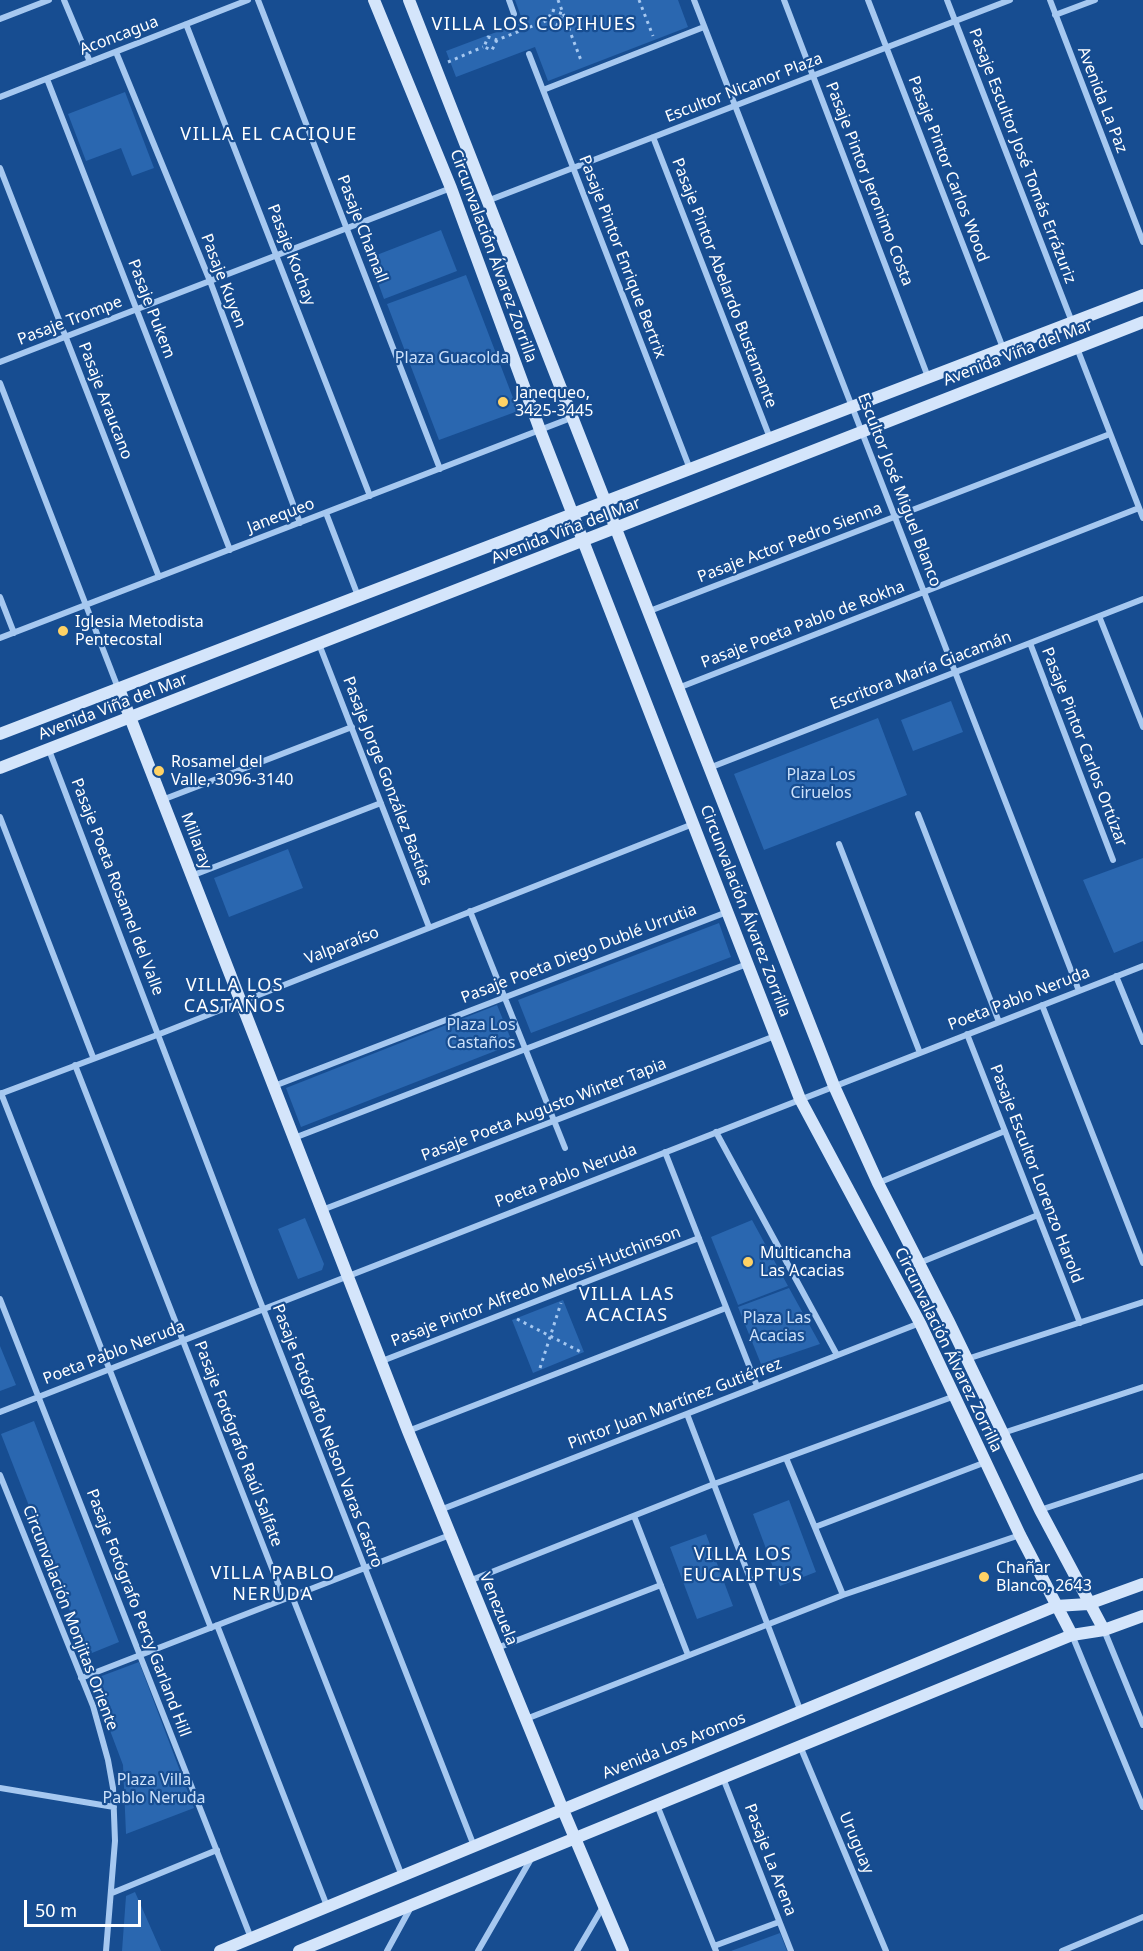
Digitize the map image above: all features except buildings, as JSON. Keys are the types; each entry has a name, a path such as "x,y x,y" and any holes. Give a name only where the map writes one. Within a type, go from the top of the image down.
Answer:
{"street":[{"path":"0,19 49,0"},
{"path":"64,0 90,62"},
{"name":"Aconcagua","path":"0,97 248,0"},
{"name":"Pasaje Chamall","path":"258,0 440,469"},
{"name":"Circunvalación Álvarez Zorrilla","path":"374,0 451,188 540,430 800,1099 920,1323 1020,1535 1072,1635 1143,1807"},
{"name":"Circunvalación Álvarez Zorrilla","path":"409,0 834,1086 878,1183 968,1359 1040,1510 1088,1604 1104,1630 1143,1725"},
{"path":"509,0 514,14"},
{"name":"Escultor José Miguel Blanco","path":"694,0 1079,991"},
{"name":"Pasaje Pintor Jeronimo Costa","path":"784,0 928,377"},
{"name":"Pasaje Pintor Carlos Wood","path":"868,0 1003,348"},
{"name":"Pasaje Escultor José Tomás Errázuriz","path":"947,0 1072,322"},
{"name":"Escultor Nicanor Plaza","path":"487,201 1010,0"},
{"name":"Avenida La Paz","path":"1050,0 1143,242"},
{"path":"1055,15 1095,0"},
{"name":"Pasaje Kochay","path":"186,24 370,496"},
{"path":"543,90 704,27"},
{"name":"Pasaje Kuyen","path":"116,52 210,281 300,523"},
{"name":"Pasaje Pintor Enrique Bertrix","path":"529,54 690,469"},
{"name":"Pasaje Pukem","path":"47,79 230,549"},
{"name":"Pasaje Pintor Abelardo Bustamante","path":"653,137 770,438"},
{"name":"Pasaje Araucano","path":"0,168 159,577"},
{"name":"Pasaje Trompe","path":"0,362 451,188"},
{"name":"Avenida Viña del Mar","path":"0,734 1143,295"},
{"name":"Avenida Viña del Mar","path":"0,768 1143,322"},
{"path":"1077,348 1143,518"},
{"name":"Millaray","path":"0,383 348,1276"},
{"name":"Janequeo","path":"0,638 571,418"},
{"name":"Pasaje Actor Pedro Sienna","path":"647,612 1110,434"},
{"name":"Pasaje Poeta Pablo de Rokha","path":"678,688 1139,508"},
{"path":"326,513 359,596"},
{"path":"0,597 14,633"},
{"name":"Escritora María Giacamán","path":"709,768 1143,598"},
{"path":"1099,616 1143,728"},
{"name":"Pasaje Pintor Carlos Ortúzar","path":"1030,643 1113,860"},
{"name":"Pasaje Jorge González Bastías","path":"320,644 429,927"},
{"path":"162,800 352,727"},
{"name":"Pasaje Poeta Rosamel del Valle","path":"49,750 152,1016 157,1035"},
{"path":"191,876 381,802"},
{"path":"918,814 999,1022"},
{"path":"0,817 93,1058"},
{"name":"Valparaíso","path":"1,1093 157,1035 240,1000 693,824"},
{"path":"839,844 920,1053"},
{"path":"470,911 565,1148"},
{"name":"Pasaje Poeta Diego Dublé Urrutia","path":"273,1086 727,911"},
{"path":"294,1138 747,964"},
{"name":"Poeta Pablo Neruda","path":"0,1412 1143,966"},
{"path":"1116,976 1143,1042"},
{"path":"1042,1005 1143,1263"},
{"name":"Pasaje Escultor Lorenzo Harold","path":"967,1034 1080,1323"},
{"name":"Pasaje Fotógrafo Nelson Varas Castro","path":"157,1035 474,1846"},
{"name":"Pasaje Poeta Augusto Winter Tapia","path":"321,1210 775,1036"},
{"name":"Pasaje Fotógrafo Raúl Salfate","path":"75,1065 284,1599"},
{"path":"1,1093 109,1369 327,1907"},
{"path":"878,1183 1005,1131"},
{"path":"716,1132 837,1355"},
{"path":"665,1152 757,1386"},
{"path":"919,1263 1038,1215"},
{"name":"Pasaje Pintor Alfredo Melossi Hutchinson","path":"382,1361 699,1238"},
{"name":"Venezuela","path":"348,1276 408,1431 562,1810 623,1951"},
{"name":"Pasaje Fotógrafo Percy Garland Hill","path":"0,1299 251,1938"},
{"path":"968,1359 1143,1302"},
{"path":"408,1431 726,1308"},
{"name":"Pintor Juan Martínez Gutiérrez","path":"440,1510 920,1323"},
{"path":"1003,1433 1143,1387"},
{"path":"469,1581 714,1484 955,1396"},
{"path":"687,1414 801,1712"},
{"path":"786,1458 843,1595"},
{"path":"815,1527 986,1462"},
{"name":"Circunvalación Monjitas Oriente","path":"0,1475 101,1733 114,1807 112,1893 106,1951"},
{"path":"1040,1510 1143,1476"},
{"path":"634,1516 688,1655"},
{"path":"81,1678 450,1535"},
{"path":"525,1719 843,1595 1020,1535"},
{"name":"Avenida Los Aromos","path":"220,1951 1056,1606 1088,1604 1143,1584"},
{"path":"497,1649 661,1585"},
{"path":"292,1596 402,1876"},
{"path":"299,1951 1072,1635 1104,1630 1143,1616"},
{"name":"Uruguay","path":"800,1746 886,1951"},
{"name":"Pasaje La Arena","path":"723,1778 791,1951"},
{"path":"0,1788 114,1807"},
{"path":"657,1805 715,1948 779,1922"},
{"path":"112,1893 217,1850"},
{"path":"478,1951 533,1856"},
{"path":"387,1951 412,1905"},
{"path":"577,1951 604,1905"},
{"path":"1062,1951 1143,1917"}],"path":[{"path":"558,0 586,73"},
{"path":"639,0 657,46"},
{"path":"484,47 488,37 497,40 548,20 552,10 563,14"},
{"path":"548,20 557,25 563,14"},
{"path":"435,67 484,47 492,50 497,40"},
{"path":"535,1382 566,1290"},
{"path":"505,1313 593,1359"}],"green space":[{"path":"515,0 678,0 688,27 548,81 535,47 456,77 446,51 523,22"},
{"path":"125,92 154,168 132,176 121,148 86,161 68,114"},
{"path":"441,230 457,271 384,299 369,258"},
{"name":"Plaza Guacolda","path":"466,275 518,411 439,440 387,304"},
{"path":"951,701 963,732 913,751 901,720"},
{"name":"Plaza Los Ciruelos","path":"878,718 907,795 764,850 734,774"},
{"path":"288,849 303,888 229,917 214,878"},
{"path":"1143,858 1143,941 1114,953 1083,880"},
{"name":"Plaza Los Castaños","path":"719,923 731,957 531,1033 518,1000"},
{"name":"Plaza Los Castaños","path":"497,1005 513,1044 301,1127 286,1088"},
{"path":"305,1218 324,1264 322,1270 298,1279 278,1229"},
{"name":"Multicancha Las Acacias","path":"752,1220 788,1286 738,1305 711,1237"},
{"name":"Plaza Las Acacias","path":"789,1288 820,1344 761,1364 738,1307"},
{"path":"563,1300 584,1352 533,1373 512,1320"},
{"path":"0,1346 16,1385 0,1391"},
{"path":"34,1421 119,1642 87,1655 1,1434"},
{"path":"789,1500 816,1572 780,1586 753,1514"},
{"path":"706,1534 733,1606 697,1619 670,1547"},
{"name":"Plaza Villa Pablo Neruda","path":"139,1662 194,1808 126,1834 123,1765 91,1680"},
{"path":"135,1892 161,1951 122,1951 126,1896"},
{"path":"780,1933 787,1951 731,1951"}],"place":[{"name":"Janequeo, 3425-3445","path":"503,402"},
{"name":"Iglesia Metodista Pentecostal","path":"63,631"},
{"name":"Rosamel del Valle, 3096-3140","path":"159,771"},
{"name":"Multicancha Las Acacias","path":"748,1262"},
{"name":"Chañar Blanco, 2643","path":"984,1577"}],"district":[{"name":"VILLA LOS COPIHUES","path":"534,25"},
{"name":"VILLA EL CACIQUE","path":"269,135"},
{"name":"VILLA LOS CASTAÑOS","path":"235,996"},
{"name":"VILLA LAS ACACIAS","path":"627,1305"},
{"name":"VILLA LOS EUCALIPTUS","path":"743,1565"},
{"name":"VILLA PABLO NERUDA","path":"273,1584"}]}
